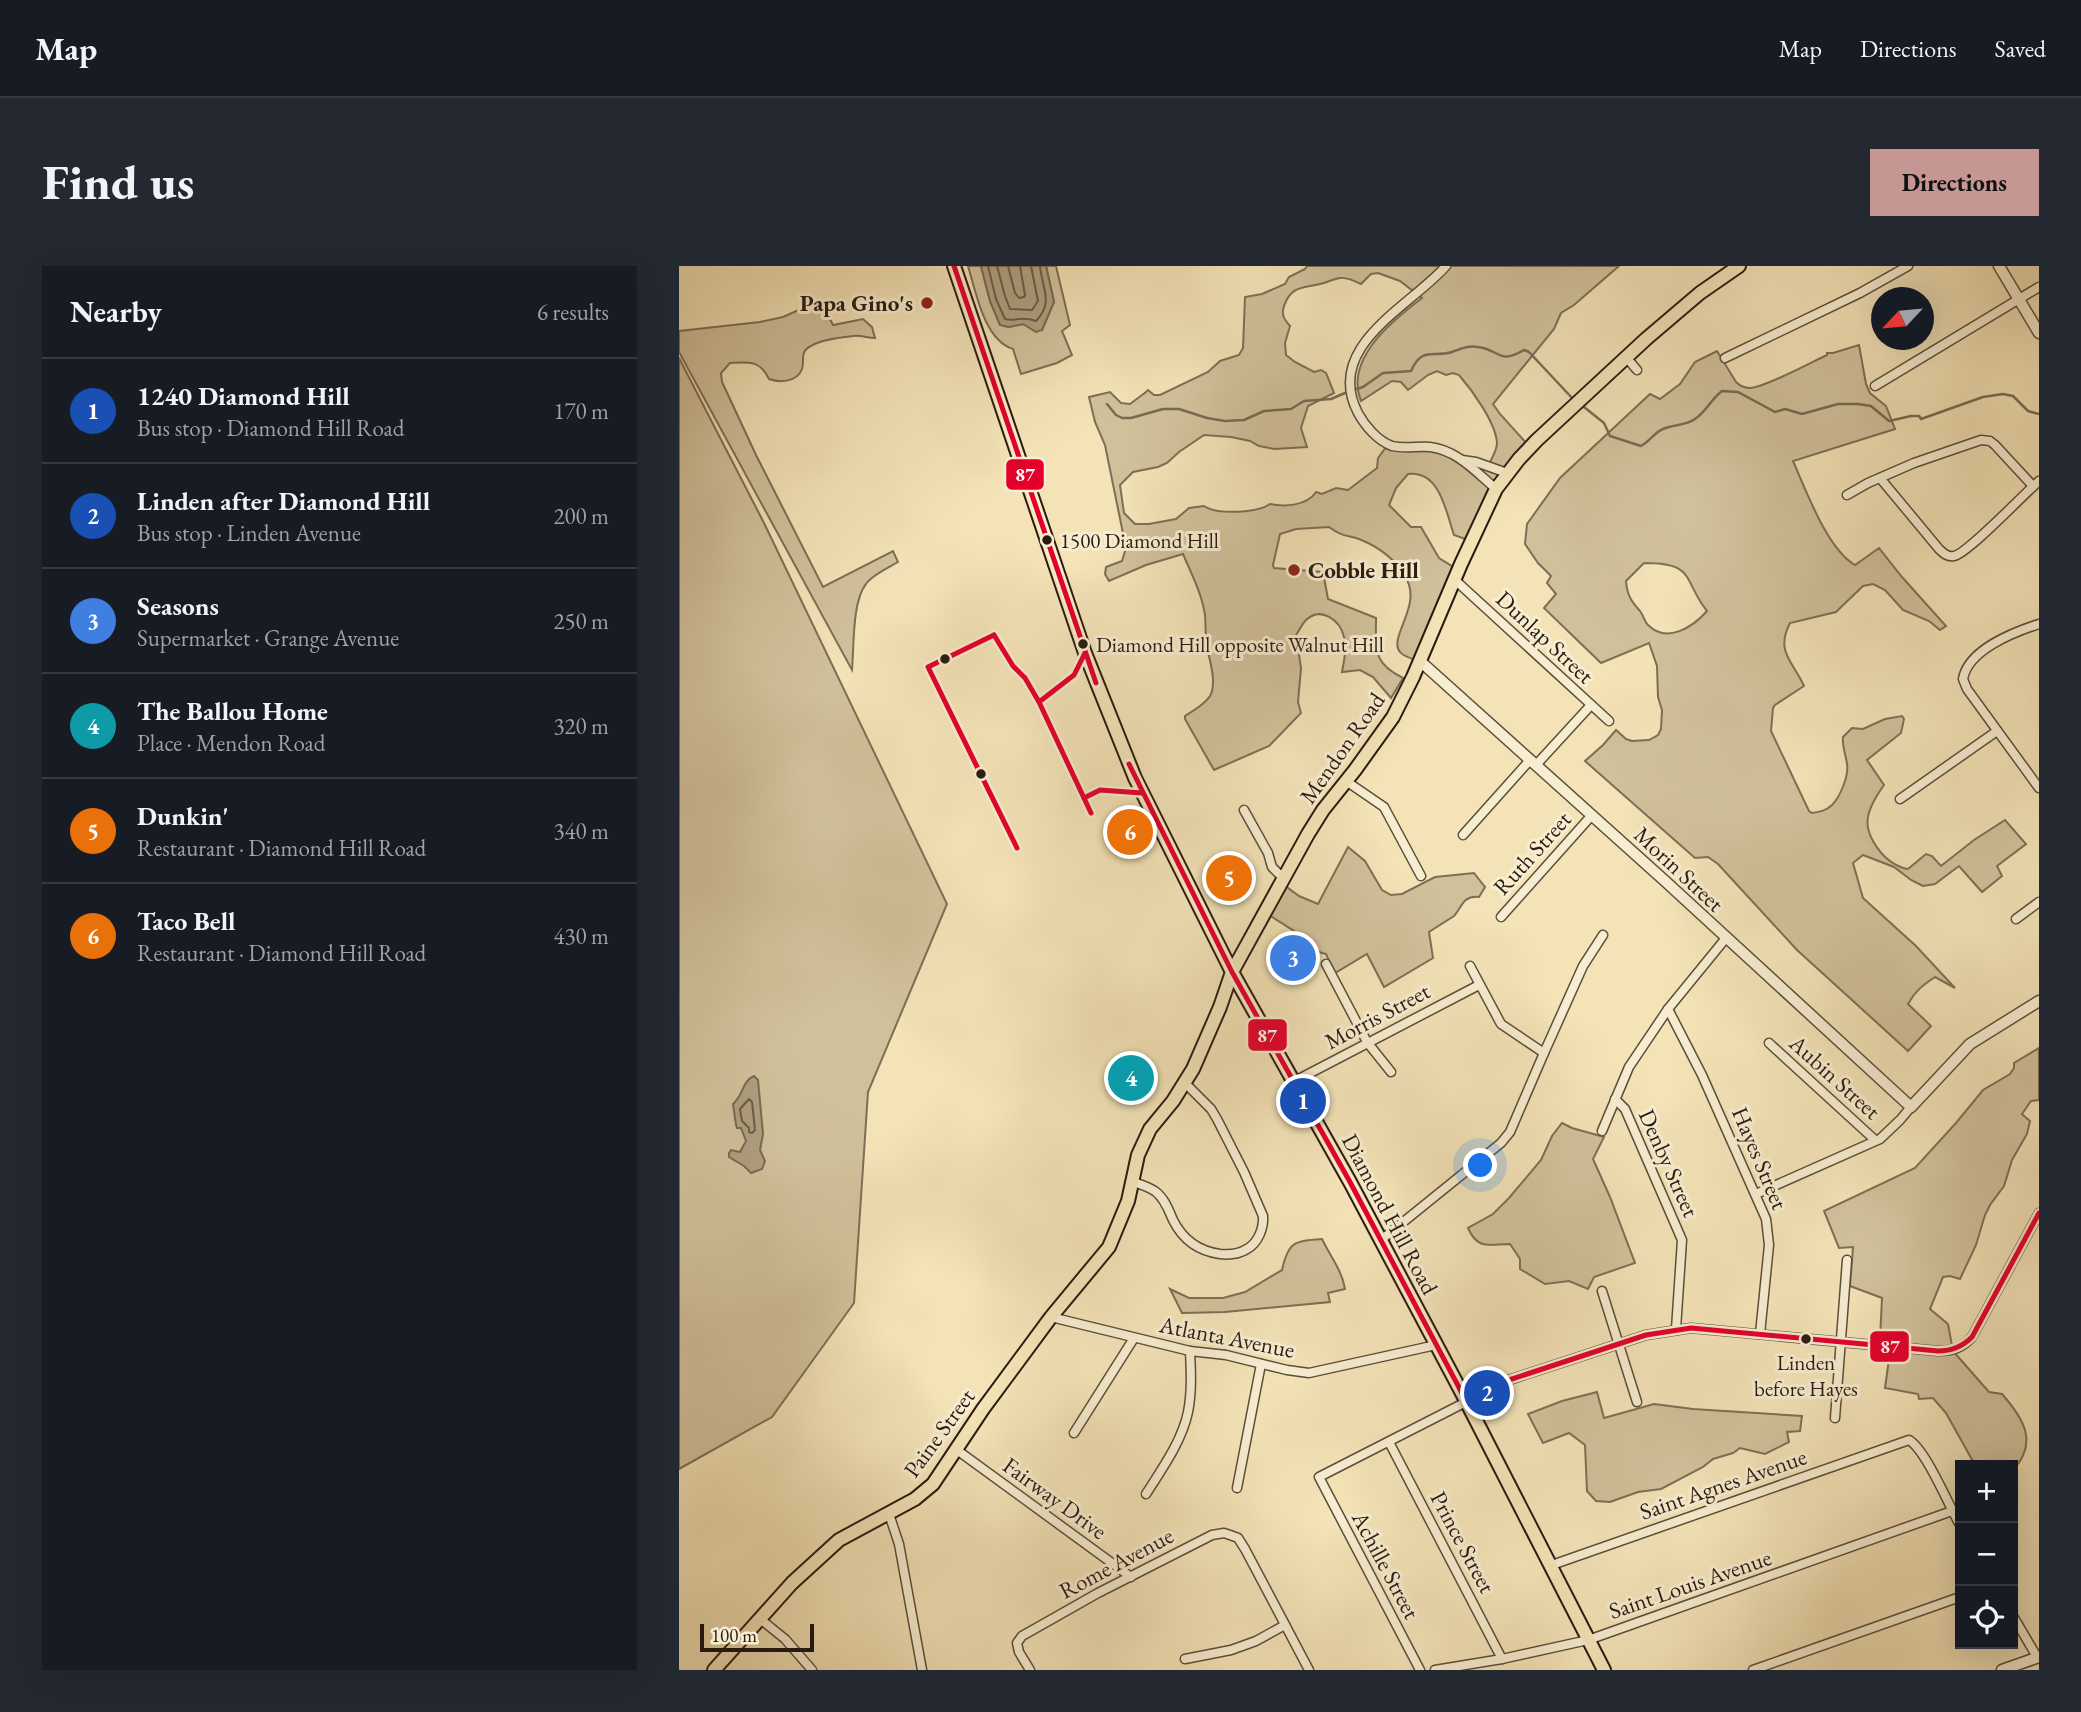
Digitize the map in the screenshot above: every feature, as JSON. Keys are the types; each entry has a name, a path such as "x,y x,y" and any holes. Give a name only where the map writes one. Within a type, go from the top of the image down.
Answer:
{"main road":[{"name":"Diamond Hill Road","path":"954,266 1103,701 1135,778 1232,972 1381,1240 1604,1670"},
{"name":"Mendon Road","path":"1109,1247 1128,1201 1138,1155 1150,1129 1173,1101 1184,1082 1208,1034 1232,972 1323,810 1386,729 1420,662 1496,489 1543,434 1626,357 1700,293 1739,266"},
{"name":"Paine Street","path":"714,1670 792,1583 839,1541 915,1499 933,1484 983,1409 1051,1317 1109,1247"}],"street":[{"path":"1446,266 1436,278 1392,312 1364,343 1353,366 1351,388 1359,415 1385,443 1393,446 1442,449 1462,460 1496,489"},
{"path":"1725,358 1860,293 1908,266"},
{"path":"1999,266 2039,333"},
{"path":"1875,386 2039,287"},
{"path":"1626,357 1637,370"},
{"path":"1847,495 1880,478 1981,439 1995,445 2036,483 1967,548 1951,556 1939,549 1880,478"},
{"path":"1462,460 1507,473"},
{"name":"Dunlap Street","path":"1455,580 1609,721"},
{"path":"2039,624 1995,643 1973,660 1963,676 1967,689 2039,788"},
{"name":"Morin Street","path":"1420,662 1911,1107"},
{"path":"1463,835 1591,705"},
{"path":"1901,799 1997,731"},
{"path":"1346,781 1384,807 1421,876"},
{"path":"1244,810 1268,853 1272,867 1283,878"},
{"name":"Ruth Street","path":"1501,917 1592,816"},
{"path":"2016,919 2039,902"},
{"path":"1381,1240 1501,1143 1510,1132 1583,966 1603,935"},
{"path":"1602,1131 1629,1067 1668,1009 1726,939"},
{"path":"1326,964 1367,1042 1391,1072"},
{"path":"1470,966 1501,1024 1544,1053"},
{"name":"Morris Street","path":"1293,1082 1479,985"},
{"path":"1756,1194 1880,1139 1970,1044 2039,1001"},
{"name":"Hayes Street","path":"1668,1009 1702,1075 1768,1226 1769,1245 1760,1334"},
{"name":"Aubin Street","path":"1769,1043 1875,1140"},
{"path":"1131,1181 1155,1191 1191,1244 1205,1251 1229,1255 1238,1253 1253,1244 1260,1233 1263,1216 1244,1172 1211,1109 1184,1082"},
{"name":"Denby Street","path":"1615,1099 1625,1109 1682,1240 1676,1329"},
{"path":"1389,1442 1464,1398 1646,1335 1676,1329 1702,1328 1938,1351 1953,1350 1966,1344 1972,1337 2039,1213"},
{"path":"1835,1418 1847,1260"},
{"path":"1602,1291 1637,1402"},
{"name":"Atlanta Avenue","path":"1051,1317 1190,1352 1226,1355 1309,1373 1436,1345"},
{"path":"1074,1433 1134,1338"},
{"path":"1146,1494 1167,1462 1188,1412 1190,1352"},
{"path":"1237,1488 1261,1364"},
{"name":"Saint Agnes Avenue","path":"1549,1566 1909,1440 1914,1443 1926,1462 1952,1511"},
{"name":"Achille Street","path":"1389,1442 1319,1478 1420,1670"},
{"name":"Prince Street","path":"1389,1442 1502,1659"},
{"name":"Fairway Drive","path":"957,1450 1131,1577"},
{"path":"1952,1511 1959,1523"},
{"name":"Saint Louis Avenue","path":"1435,1670 1588,1640 1952,1511"},
{"path":"889,1514 899,1544 922,1670"},
{"name":"Rome Avenue","path":"1030,1670 1019,1651 1017,1643 1021,1636 1172,1554 1224,1532 1238,1538 1285,1625"},
{"path":"1753,1670 1955,1599"},
{"path":"759,1618 785,1639 812,1670"},
{"path":"2002,1670 2038,1657 2018,1624"},
{"path":"1185,1659 1231,1650 1256,1641 1285,1625 1309,1670"}],"shaded area":[{"path":"968,266 981,266 990,301 1000,325 1009,327 1023,324 1042,330 1054,302 1046,266 1056,266 1070,325 1062,331 1072,355 1057,363 1021,374 1013,349 1003,344 988,326"},
{"path":"1307,266 1619,266 1561,313 1554,329 1493,404 1529,446 1471,541 1454,535 1440,494 1428,479 1408,474 1396,488 1389,505 1411,527 1421,527 1439,558 1458,570 1419,661 1404,655 1397,646 1408,611 1410,590 1407,580 1393,560 1374,546 1340,534 1329,527 1296,529 1280,534 1274,568 1323,572 1328,599 1376,618 1376,647 1381,661 1403,678 1391,698 1373,677 1360,670 1342,672 1345,646 1342,631 1329,617 1318,614 1312,616 1296,635 1301,668 1298,702 1301,713 1269,746 1214,770 1185,719 1185,716 1208,699 1213,685 1206,644 1204,607 1199,591 1183,554 1146,565 1109,581 1105,574 1106,567 1122,561 1126,548 1105,445 1095,422 1089,397 1110,392 1121,403 1130,404 1148,390 1154,395 1160,395 1208,372 1220,361 1239,355 1243,348 1245,297 1262,294 1285,284 1289,277","holes":["1378,273 1400,281 1422,298 1385,329 1365,356 1359,370 1361,401 1392,381 1401,382 1408,390 1437,371 1446,375 1459,375 1483,407 1496,435 1496,448 1489,464 1431,448 1389,443 1378,458 1377,468 1348,490 1336,488 1322,494 1316,492 1301,503 1270,504 1237,512 1218,511 1204,506 1189,508 1176,519 1149,524 1135,524 1124,513 1120,485 1133,472 1167,463 1204,435 1231,437 1274,449 1307,447 1301,428 1308,406 1334,393 1326,373 1321,370 1314,372 1286,355 1285,343 1290,326 1283,312 1287,299 1299,288 1340,278 1361,284 1371,274"]},
{"path":"821,302 833,325 863,319 872,327 875,338 853,336 815,344 805,351 800,373 788,380 769,379 762,368 748,363 730,363 721,373 722,382 756,455 823,587 893,551 898,562 872,578 861,592 856,613 852,670 679,352 679,331 760,322 783,317"},
{"path":"1859,345 1866,384 1870,393 1886,406 1895,429 1793,461 1818,518 1845,557 1855,565 1879,548 1946,626 1940,630 1929,621 1903,610 1885,590 1873,584 1863,586 1836,612 1790,623 1784,642 1785,649 1804,686 1775,705 1771,731 1812,813 1830,807 1843,786 1847,761 1843,737 1852,728 1863,729 1885,719 1902,716 1904,719 1901,733 1867,760 1884,785 1872,804 1867,821 1868,829 1884,856 1898,866 1908,869 1926,854 1932,856 1941,866 2005,820 2026,844 1997,866 2002,876 1982,892 1959,866 1935,884 1923,886 1894,867 1863,855 1853,863 1863,898 1916,946 1955,988 1935,977 1913,995 1908,1004 1931,1026 1908,1051 1797,950 1718,864 1708,857 1695,858 1585,761 1616,730 1632,741 1649,740 1658,735 1662,710 1658,697 1657,666 1649,643 1601,663 1544,608 1556,594 1547,583 1551,576 1525,544 1527,524 1560,478 1650,394 1660,399 1680,384 1695,362 1717,351 1736,382 1750,388 1777,379 1827,353","holes":["1644,563 1673,566 1686,575 1707,611 1695,623 1671,633 1655,631 1648,625 1630,598 1626,581"]},
{"path":"679,358 764,523 947,904 868,1092 854,1303 772,1417 679,1469"},
{"path":"1348,847 1365,861 1382,890 1391,895 1402,894 1435,877 1474,873 1485,887 1479,897 1466,900 1454,916 1429,932 1433,958 1384,987 1367,954 1335,973 1326,954 1308,949 1294,931 1266,913 1284,885 1299,896 1318,904"},
{"path":"2039,1048 2039,1100 2031,1101 2022,1114 2030,1121 2027,1134 2012,1160 2004,1186 1985,1215 1976,1245 1960,1279 1943,1277 1930,1309 1948,1324 1953,1351 1989,1392 2002,1394 2022,1421 2026,1440 2025,1450 2018,1464 2018,1460 1972,1460 1946,1413 1933,1398 1919,1399 1918,1394 1885,1388 1890,1352 1880,1339 1882,1298 1850,1286 1853,1247 1839,1248 1824,1211 1915,1168 1983,1090 2010,1074 2014,1063"},
{"path":"1562,1123 1604,1137 1593,1159 1635,1263 1594,1277 1588,1289 1569,1281 1545,1284 1520,1269 1520,1259 1510,1244 1485,1245 1476,1240 1468,1228 1493,1214 1509,1198 1541,1160 1552,1136"},
{"path":"1322,1239 1339,1269 1345,1289 1328,1293 1330,1302 1225,1312 1182,1313 1170,1289 1189,1298 1223,1298 1245,1292 1282,1270 1287,1254 1294,1245"},
{"path":"1597,1392 1604,1418 1654,1404 1802,1416 1800,1431 1787,1432 1789,1442 1765,1454 1740,1448 1713,1459 1661,1489 1638,1492 1610,1502 1596,1501 1587,1491 1585,1445 1569,1433 1543,1443 1528,1414"}],"water":[{"path":"981,266 1046,266 1054,302 1042,330 1036,332 1023,324 1009,327 1000,325 990,301"},
{"path":"754,1076 758,1080 763,1134 760,1150 765,1161 762,1169 751,1173 729,1157 729,1153 731,1150 740,1152 746,1141 741,1128 737,1128 733,1104 747,1081"}],"waterway":[{"path":"1357,389 1383,373 1411,371 1419,358 1429,354 1445,354 1474,347 1504,356 1524,350 1529,352 1573,399"},
{"path":"1584,407 1604,423 1610,436 1641,446 1660,430 1695,419 1722,391 1738,392 1775,412 1785,409 1802,414 1838,404 1871,406 1889,421 1911,416 1919,416 1921,419 1983,397 2003,394 2013,396 2028,411 2039,414"},
{"path":"1107,404 1122,418 1163,409 1179,409 1225,421 1244,420 1264,411 1291,409 1304,401 1331,399 1345,393"}],"transit line":[{"name":"87","path":"954,266 1096,683"},
{"name":"87","path":"994,635 928,667 1017,848"},
{"name":"87","path":"994,635 1039,702 1091,813"},
{"name":"87","path":"1039,702 1074,675 1085,653"},
{"name":"87","path":"1129,764 1232,972 1350,1182 1463,1395"},
{"name":"87","path":"1084,798 1100,790 1142,793"},
{"name":"87","path":"1463,1395 1646,1335 1691,1328 1938,1351 1952,1349 1972,1337 2039,1213"}],"place":[{"name":"Papa Gino's","path":"927,303"},
{"name":"1500 Diamond Hill","path":"1047,540"},
{"name":"Cobble Hill","path":"1294,570"},
{"name":"Diamond Hill opposite Walnut Hill","path":"1083,644"},
{"name":"Taco Bell","path":"1130,832"},
{"name":"Dunkin'","path":"1229,878"},
{"name":"Seasons","path":"1293,958"},
{"name":"The Ballou Home","path":"1131,1078"},
{"name":"1240 Diamond Hill","path":"1303,1101"},
{"name":"Linden before Hayes","path":"1806,1339"},
{"name":"Linden after Diamond Hill","path":"1487,1393"}]}
